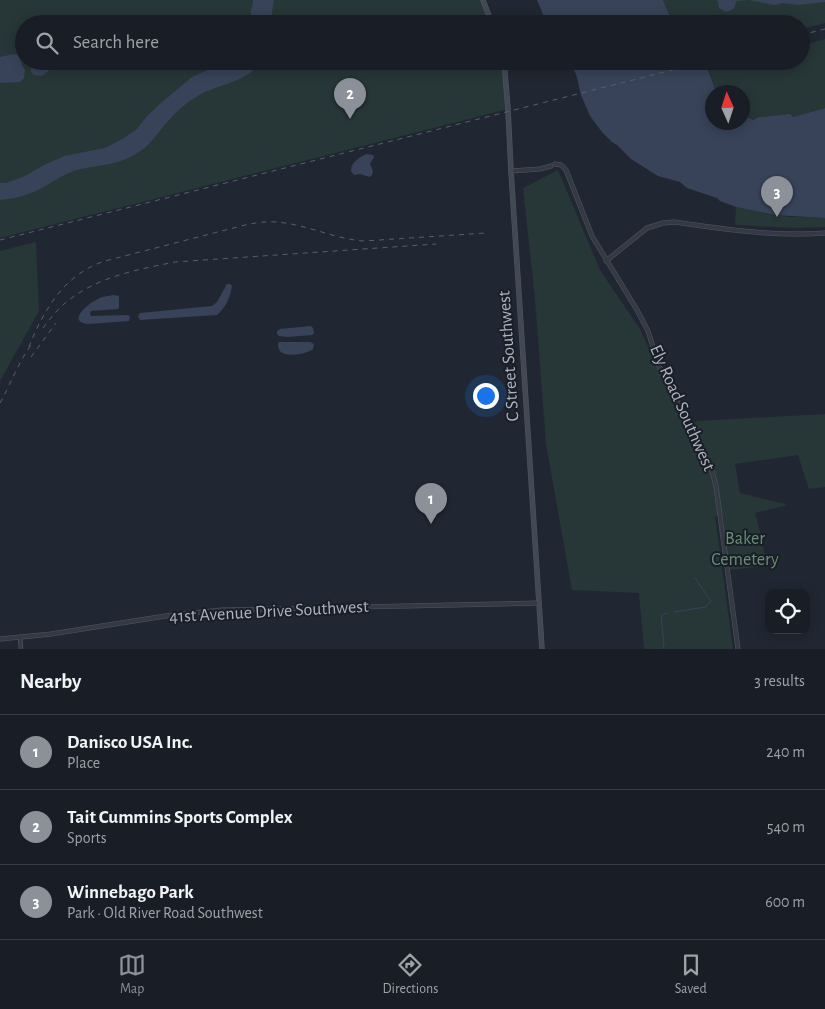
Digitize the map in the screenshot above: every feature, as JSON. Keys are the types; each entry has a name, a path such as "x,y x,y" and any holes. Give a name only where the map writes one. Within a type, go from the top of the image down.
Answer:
{"main road":[{"path":"483,0 489,15"},
{"name":"C Street Southwest","path":"505,70 542,649"}],"street":[{"name":"Ely Road Southwest","path":"511,171 540,169 553,165 561,165 566,170 592,236 648,331 659,366 712,470 716,486 738,649"},
{"path":"606,261 647,228 663,223 674,222 787,234 825,233"},
{"name":"41st Avenue Drive Southwest","path":"0,639 51,634 172,615 222,610 539,603"},
{"path":"20,637 21,649"}],"green space":[{"path":"0,0 483,0 489,15 15,15 15,70 505,70 508,109 0,238"},
{"path":"663,0 825,0 825,23 810,27 810,15 670,15"},
{"path":"825,39 825,108 793,117 783,115 759,117 753,120 750,118 750,85 714,85 709,70 810,70 810,43"},
{"name":"Baker Cemetery","path":"558,170 600,270 640,329 684,427 697,421 825,414 825,487 809,489 798,455 735,464 740,493 788,505 755,513 762,539 766,566 729,570 723,515 715,516 733,649 644,649 639,593 572,590 546,444 535,299 523,188"},
{"path":"736,207 792,217 825,218 825,227 797,228 735,225"},
{"path":"36,242 39,311 0,381 0,251"}],"water":[{"path":"253,0 274,0 272,15 251,15"},
{"path":"537,0 663,0 670,15 543,15"},
{"path":"715,0 749,0 736,1 734,8 726,12 719,8 718,1"},
{"path":"749,0 825,0 825,2 798,5 783,3 775,5"},
{"path":"15,54 15,70 25,71 24,78 20,82 0,83 0,57"},
{"path":"31,70 50,70 42,76 34,75"},
{"path":"208,70 253,70 240,79 196,97 173,116 148,145 131,157 115,163 74,171 31,193 0,200 0,183 6,183 25,176 64,156 105,148 124,138 137,129 147,116 192,77"},
{"path":"574,70 708,70 714,85 705,85 705,130 750,130 750,118 753,120 759,117 790,114 793,117 825,108 825,218 775,215 736,207 717,198 687,188 680,182 658,176 631,159 602,132 590,116 581,95"},
{"path":"366,154 373,155 374,157 370,164 373,170 372,175 370,177 360,174 354,175 351,171 352,165"},
{"path":"227,284 232,286 230,294 225,305 217,315 140,320 138,316 140,313 212,306 217,302"},
{"path":"114,295 119,297 118,309 91,311 91,316 127,315 130,316 129,321 89,324 82,323 79,320 81,312 89,304 102,297"},
{"path":"311,326 314,333 312,335 288,337 277,334 277,331 280,329"},
{"path":"310,342 314,344 313,349 310,351 291,355 280,351 278,343"}],"waterway":[{"path":"674,612 706,607 711,601 695,578"},
{"path":"662,649 664,645 661,615 667,613"}],"railway":[{"path":"810,33 825,29"},
{"path":"0,240 672,70"},
{"path":"29,347 51,303 59,293 77,276 96,264 245,225 268,222 287,223 353,240 364,241 486,233"},
{"path":"43,328 53,315 84,290 122,274 148,267 175,262 436,244"},
{"path":"31,357 56,323"},
{"path":"0,403 19,364 33,342"}],"place":[{"name":"Tait Cummins Sports Complex","path":"350,119"},
{"name":"Winnebago Park","path":"777,217"},
{"name":"Danisco USA Inc.","path":"431,524"}]}
